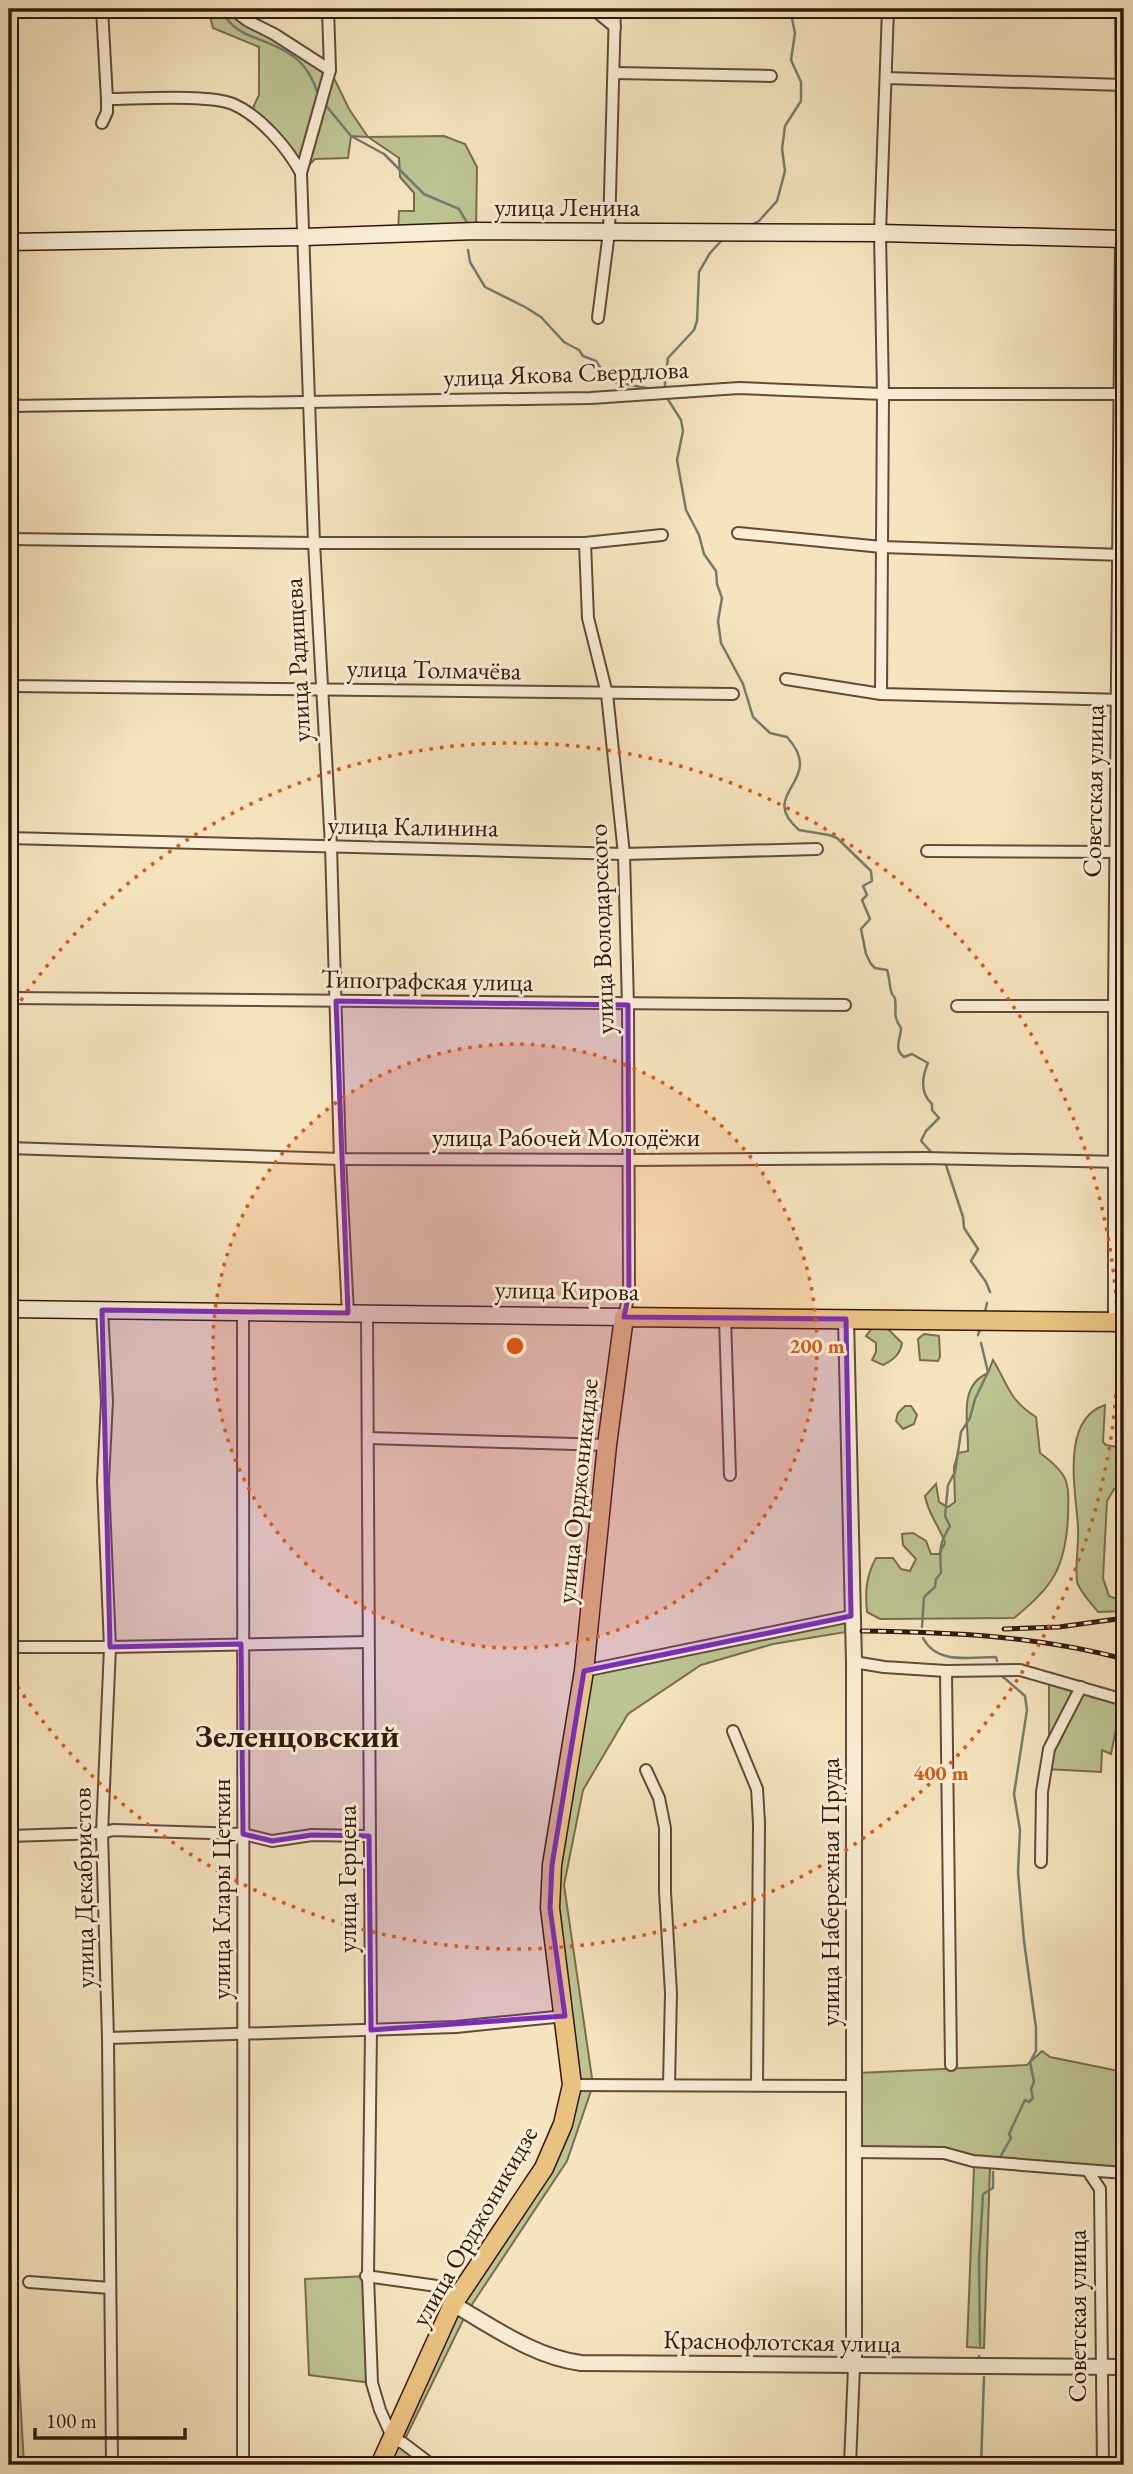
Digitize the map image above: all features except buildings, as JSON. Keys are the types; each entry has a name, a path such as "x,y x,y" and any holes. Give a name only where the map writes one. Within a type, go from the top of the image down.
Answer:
{"main road":[{"name":"улица Ленина","path":"9,242 476,231 880,233 1124,239"},
{"name":"улица Кирова","path":"9,1309 1120,1322"},
{"name":"улица Орджоникидзе","path":"380,2465 455,2300 544,2168 563,2124 572,2085 550,1908 552,1865 584,1671 607,1445 624,1317"}],"street":[{"path":"102,9 107,99 107,112 102,123"},
{"path":"232,9 330,70"},
{"path":"328,10 404,9"},
{"path":"593,9 615,27"},
{"path":"598,318 609,232 615,9"},
{"path":"881,694 883,394 880,233 888,9"},
{"name":"Советская улица","path":"1120,1322 1124,239 1122,9"},
{"name":"улица Радищева","path":"328,10 330,70 301,173 308,402 331,846 340,1159 348,1313"},
{"path":"615,73 771,76"},
{"path":"886,78 1123,85"},
{"path":"107,99 213,99 232,103 250,114 275,137 294,159 301,173"},
{"name":"улица Якова Свердлова","path":"9,406 591,398 739,388 883,394 1122,394"},
{"path":"738,533 883,547 1122,555"},
{"path":"9,539 585,543 662,535"},
{"name":"улица Володарского","path":"585,543 588,618 607,694 624,854 629,1160 629,1293 624,1317"},
{"path":"786,679 881,694 1121,700"},
{"name":"улица Толмачёва","path":"9,685 321,691 733,694"},
{"name":"улица Калинина","path":"9,838 624,854 817,849"},
{"path":"927,851 1120,853"},
{"name":"Типографская улица","path":"9,998 845,1005"},
{"path":"957,1006 1120,1006"},
{"name":"улица Рабочей Молодёжи","path":"9,1148 340,1159 924,1158 1121,1162"},
{"name":"улица Декабристов","path":"102,1310 107,1401 103,1481 110,1647 102,1833 108,2038 112,2465"},
{"name":"улица Клары Цеткин","path":"243,1312 243,2465"},
{"name":"улица Герцена","path":"367,1314 370,2030 367,2276 372,2384 393,2439"},
{"path":"725,1318 730,1475"},
{"name":"улица Набережная Пруда","path":"846,1319 854,1662 854,2367 850,2465"},
{"path":"368,1438 607,1445"},
{"path":"584,1671 852,1616"},
{"path":"9,1647 368,1642"},
{"path":"854,1662 946,1671 1020,1670 1124,1700"},
{"path":"946,1671 951,2065"},
{"path":"1041,1862 1042,1792 1049,1749 1081,1687"},
{"path":"733,1731 757,1789 757,2085"},
{"path":"646,1770 659,1798 665,1828 665,1892 671,1993 669,2085"},
{"path":"9,1836 102,1833 113,1830 243,1834 272,1841 312,1835 369,1836"},
{"path":"108,2038 456,2027 565,2016"},
{"path":"572,2085 854,2086"},
{"path":"854,2152 944,2153 973,2161 1124,2173"},
{"name":"Советская улица","path":"1088,2171 1100,2189 1103,2465"},
{"name":"Краснофлотская улица","path":"367,2276 444,2287 455,2300 512,2338 559,2361 854,2367 1124,2367"},
{"path":"29,2281 110,2288"},
{"path":"393,2439 432,2465"}],"highlighted area":[{"path":"336,1001 628,1005 629,1293 624,1317 846,1319 851,1616 584,1671 552,1865 550,1908 565,2016 371,2030 369,1836 312,1835 272,1841 243,1834 241,1644 110,1647 102,1310 348,1313"}],"green space":[{"path":"208,9 232,9 330,70 349,109 368,137 351,136 348,158 315,159 301,173 250,114 259,95 259,47 213,28"},
{"path":"444,136 465,144 477,167 476,231 398,234 399,211 414,211 414,193 400,177 399,158 368,137"},
{"path":"885,1326 902,1343 896,1357 883,1365 872,1360 876,1343 866,1336 873,1327"},
{"path":"924,1334 939,1336 938,1361 920,1360 918,1339"},
{"path":"993,1360 1014,1398 1036,1417 1040,1453 1057,1467 1066,1480 1068,1518 1060,1563 1047,1586 1014,1618 880,1619 867,1612 866,1605 868,1578 876,1558 893,1558 901,1569 910,1571 916,1559 903,1545 902,1534 913,1533 926,1541 931,1554 939,1554 945,1543 925,1496 936,1484 939,1502 948,1507 955,1502 954,1467 958,1453 968,1451 968,1396 978,1379 988,1373"},
{"path":"1105,1405 1103,1442 1118,1447 1122,1454 1124,1486 1114,1489 1107,1501 1103,1578 1109,1596 1124,1602 1124,1611 1098,1612 1077,1581 1078,1527 1074,1458 1082,1425 1091,1413"},
{"path":"905,1406 911,1406 917,1415 914,1424 903,1429 896,1421 898,1413"},
{"path":"851,1616 852,1631 773,1644 701,1665 628,1714 583,1790 564,1885 593,2085 567,2161 467,2312 403,2443 427,2462 423,2465 380,2465 453,2304 544,2168 572,2085 550,1908 584,1671"},
{"path":"1049,1678 1122,1699 1111,1754 1102,1750 1101,1772 1046,1769 1049,1748"},
{"path":"1042,2051 1050,2057 1124,2072 1124,2169 858,2151 858,2073 1027,2065"},
{"path":"974,2167 990,2167 984,2348 967,2347"},
{"path":"9,2202 24,2465 9,2465"},
{"path":"368,2276 372,2383 309,2375 305,2279"}],"waterway":[{"path":"218,9 242,32 297,59 309,74 318,93"},
{"path":"751,225 759,221 777,201 785,171 782,149 785,126 801,101 801,82 791,60 795,33 790,9"},
{"path":"323,102 351,136 384,154 424,194 459,209 469,226"},
{"path":"665,391 668,358 694,330 697,321 699,272 710,253 723,239"},
{"path":"468,250 470,262 485,287 541,317 564,342 579,350 583,356 596,361 609,381 652,389"},
{"path":"667,398 681,420 683,431 677,460 686,510 699,535 704,554 716,571 722,598 718,621 721,643 743,684 753,717 770,733 787,737 797,752 800,765 784,806 788,817 799,830 837,838 871,871 872,881 863,886 867,895 862,900 870,919 861,929 866,954 875,968 887,970 901,1028 898,1047 901,1054 904,1057 912,1054 928,1063 923,1079 924,1090 932,1104 932,1110 939,1118 926,1131 921,1141 932,1153"},
{"path":"945,1162 964,1228 978,1249 971,1261 990,1292"},
{"path":"985,1312 987,1303"},
{"path":"978,1335 980,1329"},
{"path":"922,1627 924,1597 935,1587 936,1579 941,1573 943,1538 950,1526 945,1516 948,1485 955,1472 961,1432 970,1418 975,1399 988,1372 981,1343"},
{"path":"923,1638 929,1647 945,1656 996,1657 997,1661"},
{"path":"999,2159 1011,2138 1009,2134 1025,2100 1029,2102 1033,2098 1031,2089 1034,2082 1030,2062 1036,2051 1036,2028 1018,1872 1020,1830 1014,1794 1027,1710 1025,1696 1002,1676"},
{"path":"980,2345 979,2260 983,2194 993,2188 993,2172"},
{"path":"981,2465 984,2377"}],"railway":[{"path":"1004,1629 1059,1627 1124,1618"},
{"path":"862,1631 1027,1640 1124,1659"}],"district":[{"name":"Зеленцовский","path":"297,1735"}]}
